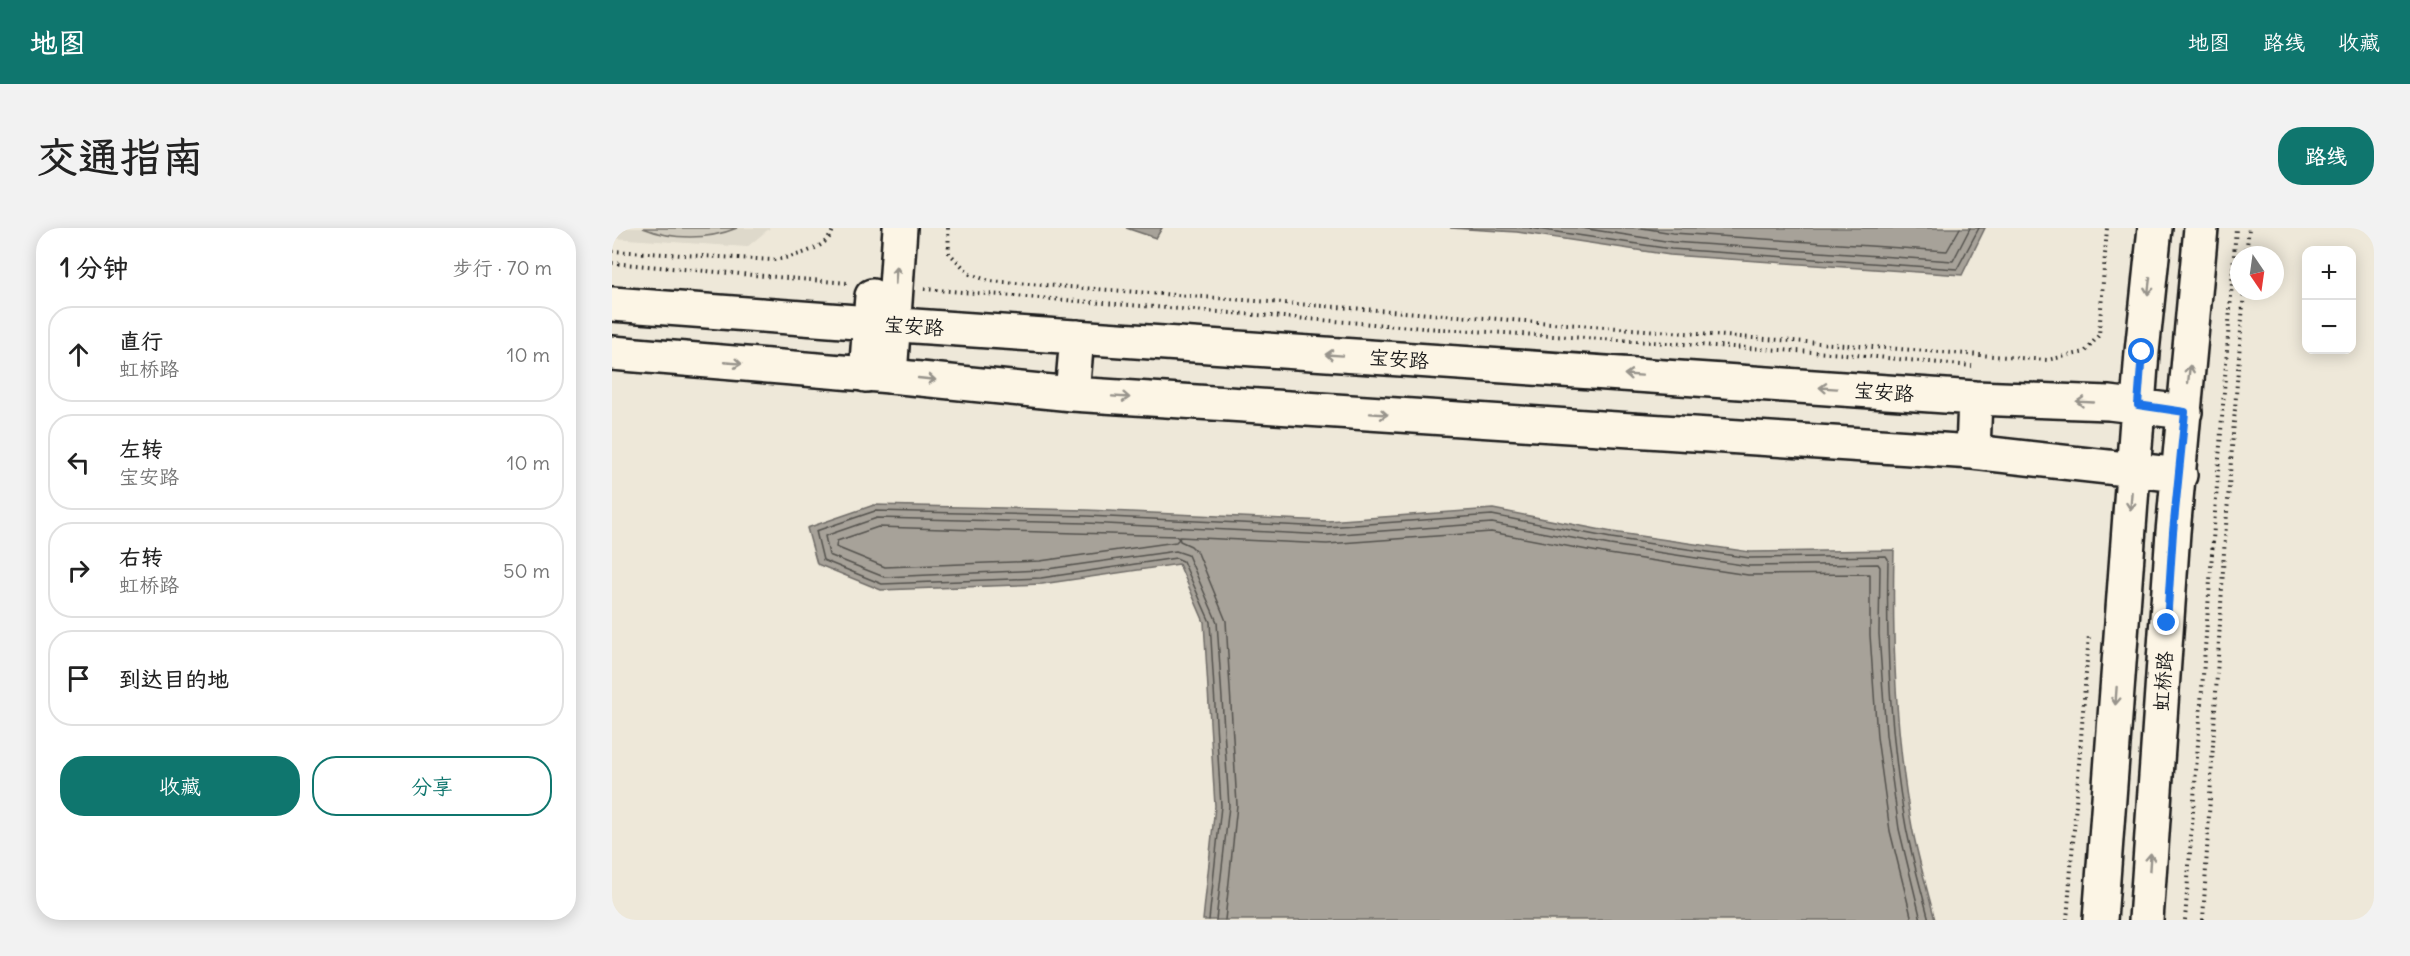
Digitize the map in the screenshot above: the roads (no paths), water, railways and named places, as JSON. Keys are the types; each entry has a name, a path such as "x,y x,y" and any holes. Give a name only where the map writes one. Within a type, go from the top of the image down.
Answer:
{"main road":[{"path":"877,228 884,286"},
{"path":"878,375 884,286 900,228"},
{"path":"2100,920 2138,405 2154,238 2200,240"},
{"name":"虹桥路","path":"2146,920 2173,532 2200,240"},
{"name":"宝安路","path":"612,304 1975,398 2138,405 2185,412"},
{"path":"688,359 693,310"},
{"path":"1072,394 1077,337"},
{"path":"612,353 1072,394 1973,452 2180,475"},
{"path":"1973,452 1975,398"},
{"path":"2122,620 2167,623"}],"water":[{"path":"1126,228 1162,228 1156,238"},
{"path":"1450,228 1985,228 1962,275 1670,255 1517,232"},
{"path":"874,505 1086,510 1327,521 1493,509 1612,532 1750,552 1894,550 1894,654 1898,724 1914,839 1935,920 1203,920 1215,806 1204,622 1179,564 1042,584 881,590 817,564 807,528"}]}
